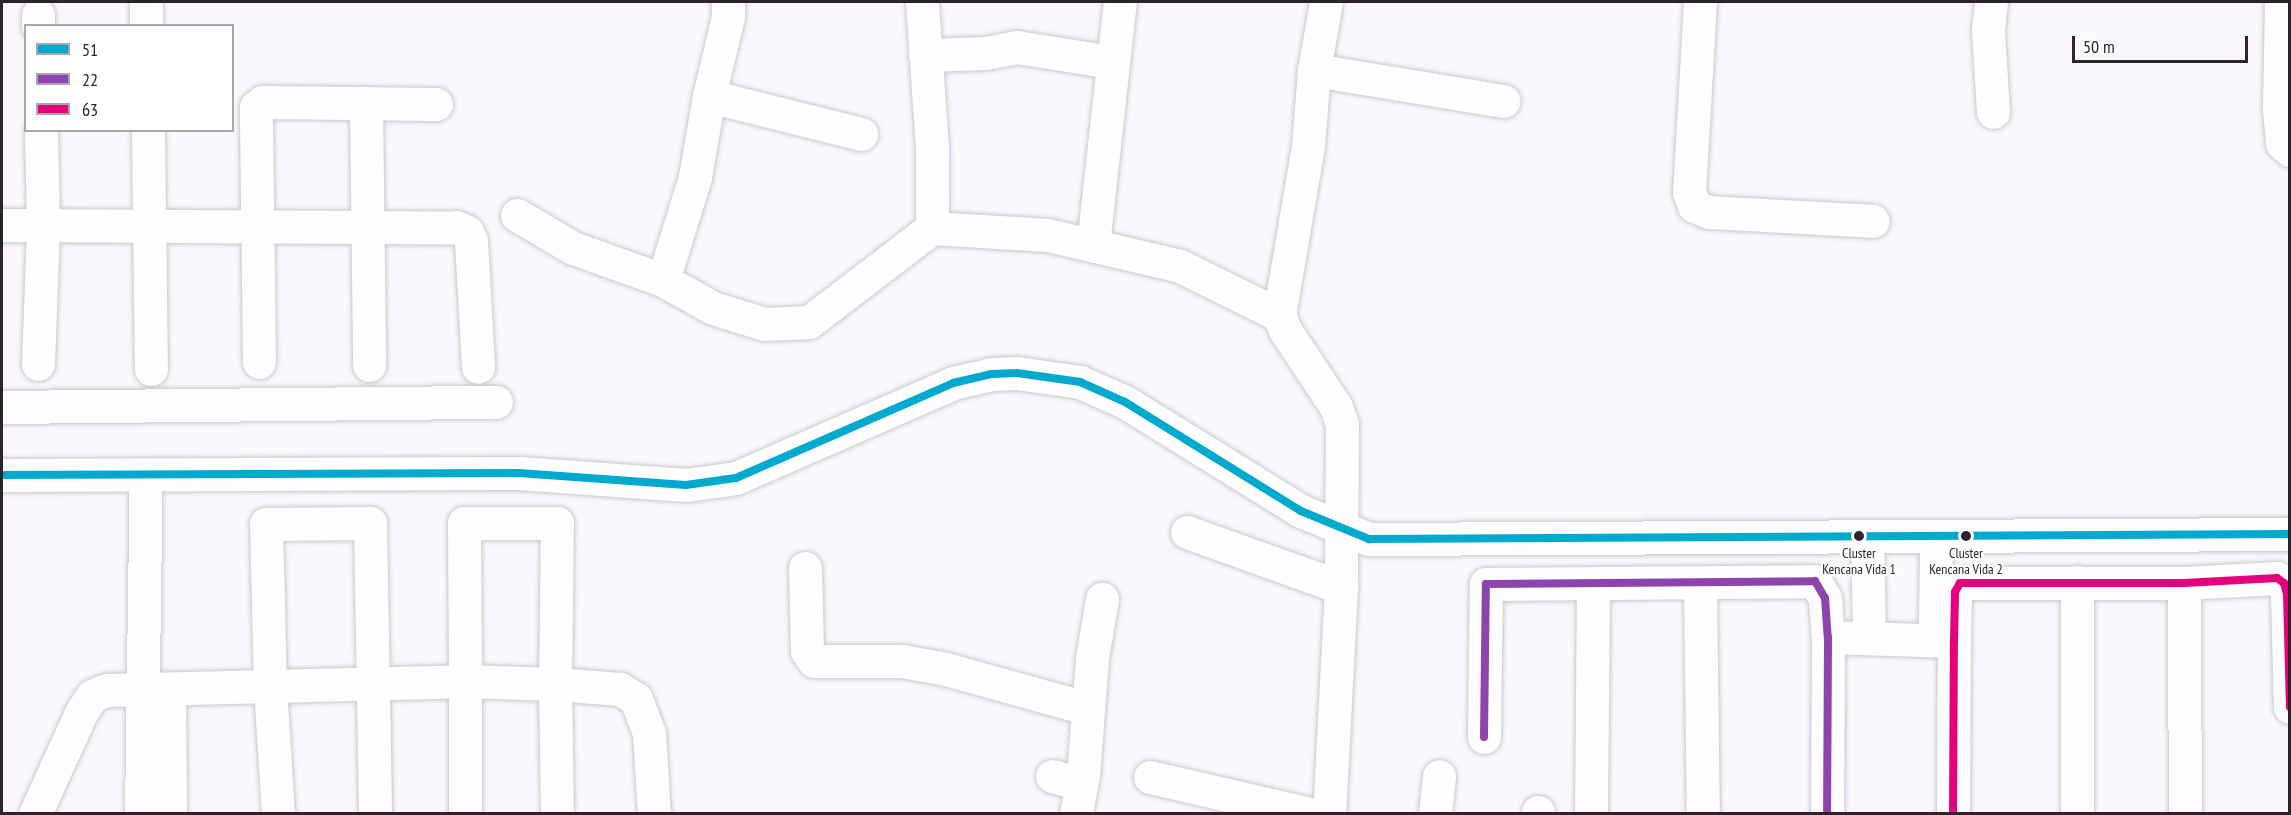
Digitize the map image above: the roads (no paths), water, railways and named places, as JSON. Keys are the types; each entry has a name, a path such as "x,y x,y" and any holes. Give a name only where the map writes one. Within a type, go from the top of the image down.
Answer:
{"street":[{"path":"146,2 146,24"},
{"path":"663,280 695,177 709,96 729,17 728,2"},
{"path":"922,2 932,228"},
{"path":"1093,246 1111,62 1120,2"},
{"path":"1326,2 1314,70 1308,146 1279,315 1285,330 1336,407 1342,424 1341,587 1329,813"},
{"path":"1700,2 1689,192 1694,206 1709,212 1873,221"},
{"path":"1991,2 1988,30 1993,112"},
{"path":"2281,2 2279,110 2282,143 2289,150"},
{"path":"926,55 986,53 1017,47 1111,62"},
{"path":"1314,70 1503,101"},
{"path":"709,96 861,134"},
{"path":"259,362 256,107 263,102 436,104"},
{"path":"366,103 369,365"},
{"path":"38,364 43,225 41,132"},
{"path":"148,132 151,369"},
{"path":"518,214 573,248 663,280 713,308 764,324 809,322 932,228 1048,235 1180,266 1279,315"},
{"path":"2,225 456,227 467,232 471,242 478,367"},
{"path":"2,475 519,473 686,485 736,478 953,383 991,374 1017,373 1080,382 1125,402 1301,511 1341,530 1369,539 1417,541 2289,534"},
{"path":"2,407 496,402"},
{"path":"146,475 157,688 170,813"},
{"path":"278,813 270,687 266,524 370,523 375,813"},
{"path":"465,813 464,523 557,523 555,684 557,813"},
{"path":"1187,532 1341,587"},
{"path":"1936,536 1953,813"},
{"path":"1867,537 1869,636"},
{"path":"805,568 805,633 807,651 814,661 902,661 946,669 1086,708"},
{"path":"1944,640 1955,592 1960,583 2184,583 2277,578 2284,583 2289,707"},
{"path":"1484,737 1485,584 1593,585 1815,581 1825,598 1828,637 1827,813"},
{"path":"2077,582 2077,813"},
{"path":"2184,583 2185,813"},
{"path":"1700,584 1703,813"},
{"path":"1591,813 1593,585"},
{"path":"1070,791 1086,708 1102,599"},
{"path":"1828,637 1869,636 1944,640"},
{"path":"35,813 92,696 106,690 465,681 620,688 636,699 649,733 654,813"},
{"path":"141,813 157,688"},
{"path":"1435,813 1439,776"},
{"path":"1150,777 1310,813"}],"place":[{"name":"Cluster Kencana Vida 1","path":"1859,536"},
{"name":"Cluster Kencana Vida 2","path":"1966,536"}]}
